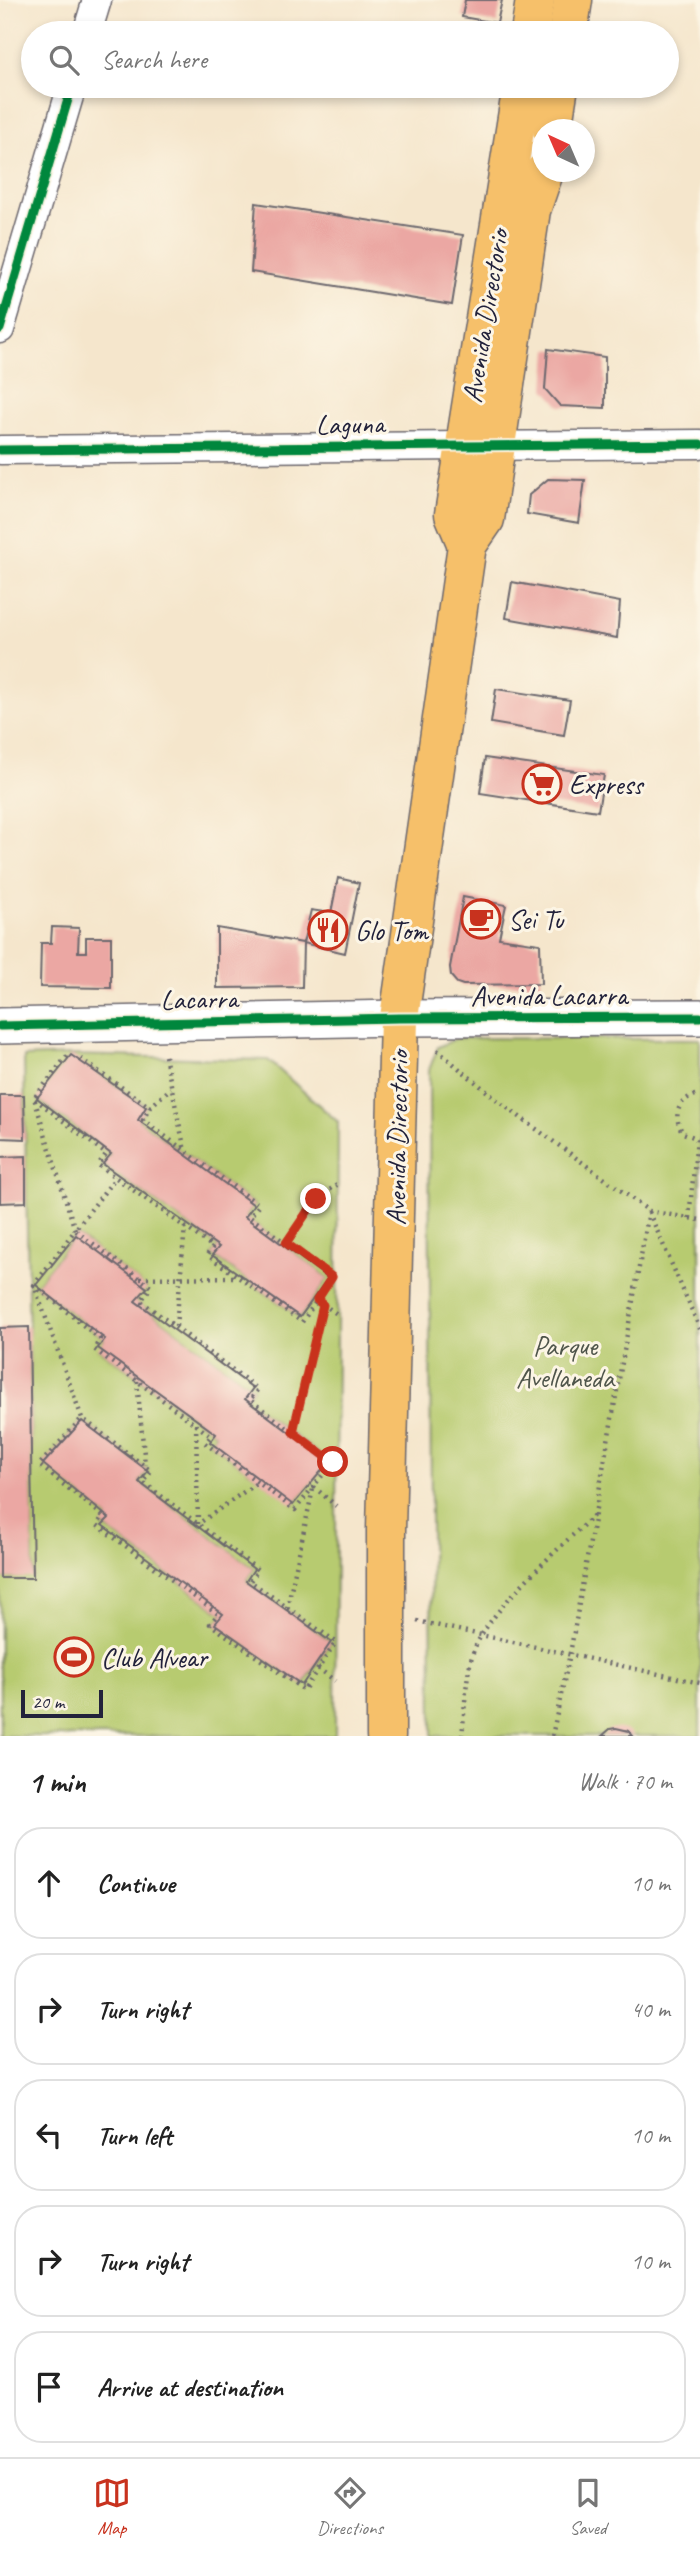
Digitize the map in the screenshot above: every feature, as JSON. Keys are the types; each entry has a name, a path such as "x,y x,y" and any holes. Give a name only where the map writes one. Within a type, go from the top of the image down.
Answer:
{"main road":[{"path":"532,21 535,0"},
{"path":"570,21 573,0"},
{"name":"Avenida Directorio","path":"481,446 543,100"},
{"name":"Avenida Directorio","path":"386,1736 386,1614 399,1018 467,545 454,514 481,446 531,210 541,182"}],"street":[{"path":"91,21 97,0"},
{"path":"0,330 68,98"},
{"name":"Laguna","path":"0,450 700,444"},
{"name":"Avenida Lacarra","path":"399,1018 700,1017"},
{"name":"Lacarra","path":"0,1026 399,1018"}],"lane":[{"path":"531,210 530,162 543,100"}],"path":[{"path":"399,1018 502,1104 649,1211 700,1220"},
{"path":"76,1055 150,1107"},
{"path":"34,1098 67,1056"},
{"path":"165,1056 185,1151"},
{"path":"34,1098 106,1154 98,1165 214,1247 207,1255 302,1322 332,1277 250,1217 259,1205 143,1120 150,1107 171,1088"},
{"path":"689,1218 699,1139 683,1133 678,1126 677,1111 686,1098 700,1094"},
{"path":"34,1098 75,1230 151,1287 141,1301 258,1389 250,1400 333,1462 295,1510 205,1443 211,1436 94,1349 100,1339 34,1285"},
{"path":"34,1285 116,1177"},
{"path":"286,1243 316,1199 337,1185"},
{"path":"649,1211 700,1329"},
{"path":"552,1736 570,1654 649,1211"},
{"path":"176,1327 185,1227"},
{"path":"139,1279 237,1277"},
{"path":"34,1285 82,1418 151,1471 143,1482 258,1570 250,1581 336,1642 304,1690 211,1624 218,1614 97,1525 103,1516 39,1465 82,1418"},
{"path":"317,1300 337,1314"},
{"path":"293,1432 323,1305"},
{"path":"137,1381 145,1466"},
{"path":"196,1424 198,1524"},
{"path":"198,1524 258,1482"},
{"path":"314,1487 336,1506"},
{"path":"288,1608 314,1487"},
{"path":"462,1736 472,1654 482,1635 493,1617 594,1514"},
{"path":"386,1614 700,1683"},
{"path":"318,1668 335,1681"}],"green space":[{"name":"Parque Avellaneda","path":"457,1038 700,1039 700,1736 432,1736 429,1070 438,1047"},
{"path":"71,1055 268,1060 338,1122 335,1736 0,1736 0,1578 33,1577 24,1057","holes":["71,1056 146,1106 138,1120 254,1205 245,1217 328,1278 300,1317 212,1255 219,1247 103,1164 111,1154 38,1099","76,1235 146,1288 135,1301 253,1388 245,1399 328,1461 294,1504 210,1442 216,1434 99,1349 105,1339 36,1285","82,1421 148,1471 139,1482 254,1569 246,1581 331,1642 303,1685 216,1624 223,1614 103,1526 109,1518 44,1464"]}],"building":[{"path":"465,0 502,0 497,21 462,17"},
{"path":"256,203 463,235 452,305 251,272"},
{"path":"548,349 605,357 605,408 560,406 545,389"},
{"path":"548,479 585,480 579,523 527,514 529,495"},
{"path":"512,582 620,602 617,638 506,618"},
{"path":"496,689 570,700 564,735 491,723"},
{"name":"Express","path":"485,758 604,775 598,811 480,793"},
{"name":"Glo Tom","path":"338,878 359,883 345,953 303,943 311,910 331,913"},
{"path":"463,897 506,905 499,938 540,944 541,984 457,983 451,976 450,967"},
{"path":"52,927 79,928 78,952 86,952 86,937 111,937 111,988 40,987 41,943 51,943"},
{"path":"217,928 303,943 302,987 217,988"},
{"path":"71,1055 146,1107 138,1120 254,1205 245,1217 328,1278 300,1317 212,1255 219,1247 103,1164 111,1154 37,1098"},
{"path":"0,1095 24,1095 25,1139 0,1138"},
{"path":"26,1156 26,1202 0,1203 0,1157"},
{"path":"76,1235 147,1288 135,1301 253,1388 245,1399 329,1462 293,1505 210,1442 216,1434 98,1348 105,1339 36,1285"},
{"path":"29,1327 33,1578 0,1578 0,1328"},
{"path":"82,1421 148,1471 139,1482 254,1569 246,1581 331,1642 302,1685 215,1624 223,1614 102,1525 109,1518 43,1464"},
{"path":"610,1729 629,1731 633,1736 602,1736"}],"cycle path":[{"path":"0,329 68,98"},
{"path":"0,450 700,444"},
{"path":"0,1026 399,1018 700,1017"}],"place":[{"name":"Express","path":"542,784"},
{"name":"Sei Tu","path":"481,919"},
{"name":"Glo Tom","path":"328,930"},
{"name":"Club Alvear","path":"74,1657"}],"route":[{"path":"316,1199 286,1243 332,1277 317,1300 323,1305 293,1432 333,1462"}]}
